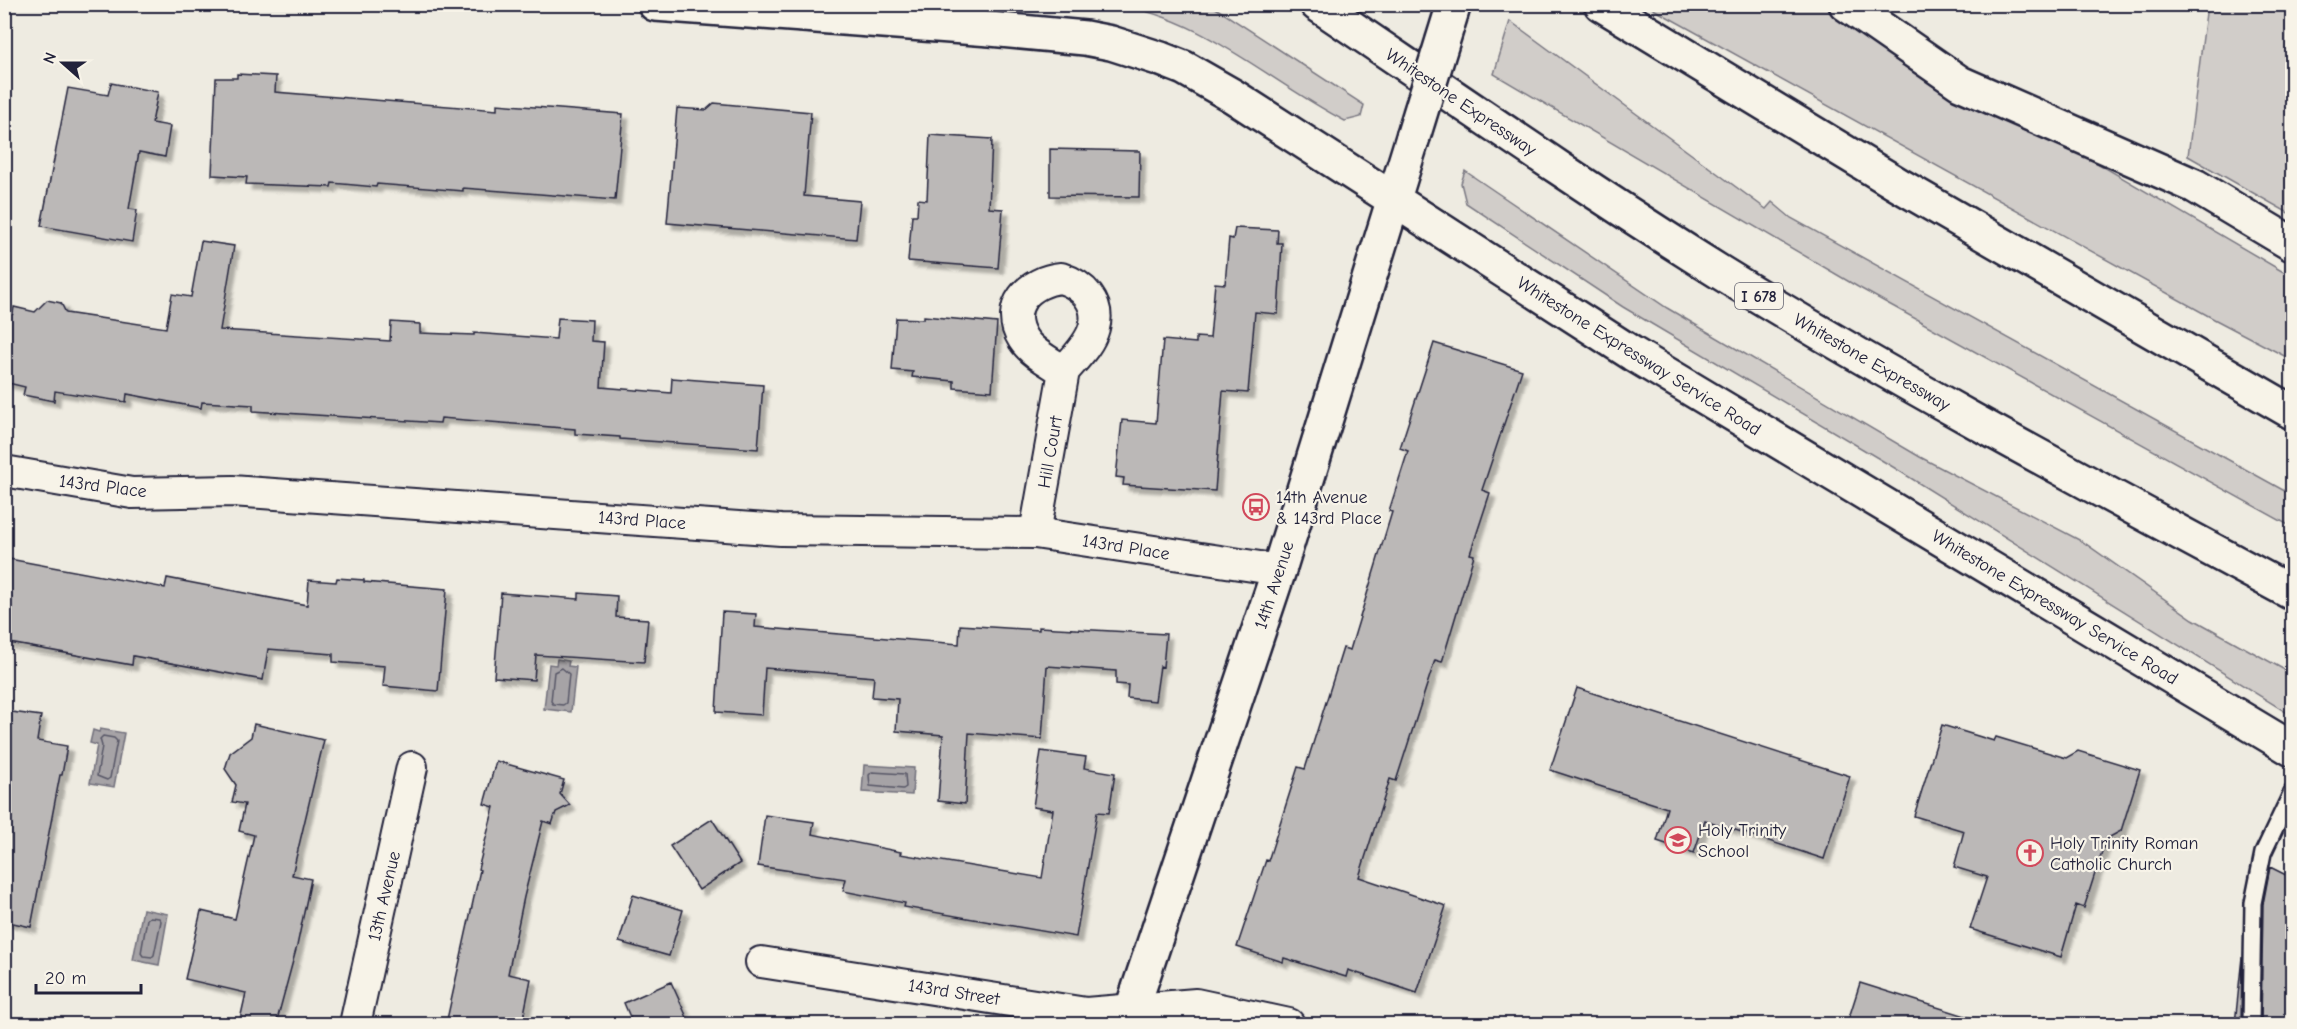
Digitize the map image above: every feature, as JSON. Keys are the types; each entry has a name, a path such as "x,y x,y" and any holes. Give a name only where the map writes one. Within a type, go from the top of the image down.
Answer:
{"main road":[{"name":"Whitestone Expressway Service Road","path":"655,4 988,17 1111,43 1184,68 1233,96 1660,372 2292,749"},
{"name":"Whitestone Expressway","path":"1317,4 1556,166 1718,271 1938,402 2292,593"},
{"name":"14th Avenue","path":"1130,1017 1279,570 1454,4"},
{"path":"1601,4 1889,179 2292,412"},
{"path":"1846,4 1960,83 2195,186 2292,244"},
{"path":"2221,555 2292,601"}],"street":[{"name":"Hill Court","path":"1035,533 1064,371"},
{"name":"143rd Place","path":"4,471 132,493 232,491 781,530 1035,533 1279,570"},
{"name":"13th Avenue","path":"355,1024 412,767"},
{"name":"143rd Street","path":"761,962 1086,1013 1130,1017 1196,1004 1289,1024"}],"lane":[{"path":"2251,1024 2253,903 2263,853 2292,792"}],"shaded area":[{"path":"1114,5 1211,5 1364,105 1361,117 1345,121 1205,36 1146,11"},
{"path":"1646,5 1827,5 2292,277 2292,360 2214,319"},
{"path":"2207,5 2292,5 2292,215 2188,156"},
{"path":"1510,21 1766,209 1772,202 1791,218 2292,495 2292,527 1858,287 1494,74"},
{"path":"1465,171 1667,308 1920,457 2083,542 2193,619 2292,674 2292,716 1893,467 1623,307 1466,203 1461,183"}],"water":[{"path":"557,659 569,661 568,666 576,667 571,712 544,709 549,664 556,665"},
{"path":"100,729 124,733 114,787 90,783 97,745 90,743 93,730 99,732"},
{"path":"864,765 914,768 912,795 862,792"},
{"path":"143,909 168,914 159,965 133,960"}],"building":[{"path":"237,74 276,76 275,92 497,110 497,104 623,114 615,200 377,184 376,187 332,183 331,187 246,184 247,177 212,175 216,78 237,78"},
{"path":"111,83 158,92 152,123 170,126 165,157 139,152 129,209 137,210 132,242 41,226 68,88 108,95"},
{"path":"714,103 811,112 804,196 860,201 856,239 667,223 677,108 706,110"},
{"path":"930,135 992,139 989,208 1003,209 998,268 908,261 912,215 917,215 918,199 927,200"},
{"path":"1050,149 1140,151 1139,197 1050,196"},
{"path":"1235,228 1278,230 1277,243 1282,243 1278,314 1255,312 1248,393 1223,391 1215,491 1123,485 1124,478 1116,477 1122,420 1156,423 1163,340 1196,343 1196,337 1210,338 1215,283 1225,284 1229,238 1233,239"},
{"path":"201,241 234,246 220,330 390,341 391,322 420,324 420,333 474,335 474,333 556,339 558,318 592,320 591,341 604,342 601,387 671,393 672,378 763,385 758,449 620,439 620,437 575,434 575,429 441,418 440,423 253,411 253,405 202,402 201,408 127,394 126,402 55,391 54,401 23,395 25,387 4,382 4,326 6,316 13,314 14,307 35,312 47,300 61,303 66,313 166,328 172,294 191,297"},
{"path":"924,316 997,323 992,391 954,388 954,381 912,377 913,372 892,370 896,318 924,319"},
{"path":"1434,343 1522,370 1482,490 1490,493 1470,554 1474,555 1442,662 1435,660 1396,781 1390,779 1359,877 1446,906 1417,993 1348,970 1346,977 1284,958 1283,962 1237,947 1298,767 1305,769 1343,648 1350,650 1408,451 1400,448"},
{"path":"4,558 165,588 167,578 307,605 309,580 336,582 337,578 447,589 438,691 383,686 385,666 333,662 333,654 268,649 263,680 133,656 132,665 4,642"},
{"path":"501,593 579,599 579,593 617,596 616,617 648,619 644,662 536,655 534,680 494,677"},
{"path":"722,612 756,614 755,627 959,644 960,625 1166,634 1163,667 1160,666 1155,701 1127,698 1128,685 1116,684 1116,671 1047,666 1042,739 969,733 965,804 938,801 943,735 896,731 898,699 872,697 874,677 765,668 762,715 716,712"},
{"path":"1577,688 1850,776 1824,859 1705,820 1694,853 1657,841 1667,808 1550,770"},
{"path":"4,711 41,716 37,741 67,746 31,927 4,921"},
{"path":"254,724 324,740 292,875 311,879 297,946 276,1024 239,1024 246,993 185,979 201,911 235,919 254,835 239,831 245,804 232,802 236,785 225,769 230,753 251,737"},
{"name":"Holy Trinity Roman Catholic Church","path":"1942,725 1994,741 1996,737 2066,758 2078,751 2140,770 2121,831 2106,839 2084,908 2076,905 2061,957 1970,929 1987,877 1954,867 1964,831 1914,816"},
{"path":"1041,751 1086,757 1084,768 1115,773 1109,813 1097,812 1076,937 904,907 905,903 843,891 846,879 758,866 765,815 814,822 812,834 901,852 900,854 1042,878 1053,810 1033,807"},
{"path":"496,761 564,780 560,794 570,805 556,812 552,824 543,821 524,897 508,974 531,979 522,1024 446,1024 480,870 478,869 494,807 484,804"},
{"path":"712,819 740,863 699,890 670,846"},
{"path":"2270,867 2292,878 2292,1024 2261,1024 2263,904"},
{"path":"633,895 683,910 669,956 619,942"},
{"path":"2242,957 2241,1024 2235,1024"},
{"path":"671,982 690,1024 633,1024 624,1003"},
{"path":"1860,983 1972,1018 1971,1024 1847,1024"}],"place":[{"name":"14th Avenue & 143rd Place","path":"1256,507"},
{"name":"Holy Trinity School","path":"1678,840"},
{"name":"Holy Trinity Roman Catholic Church","path":"2030,853"}]}
